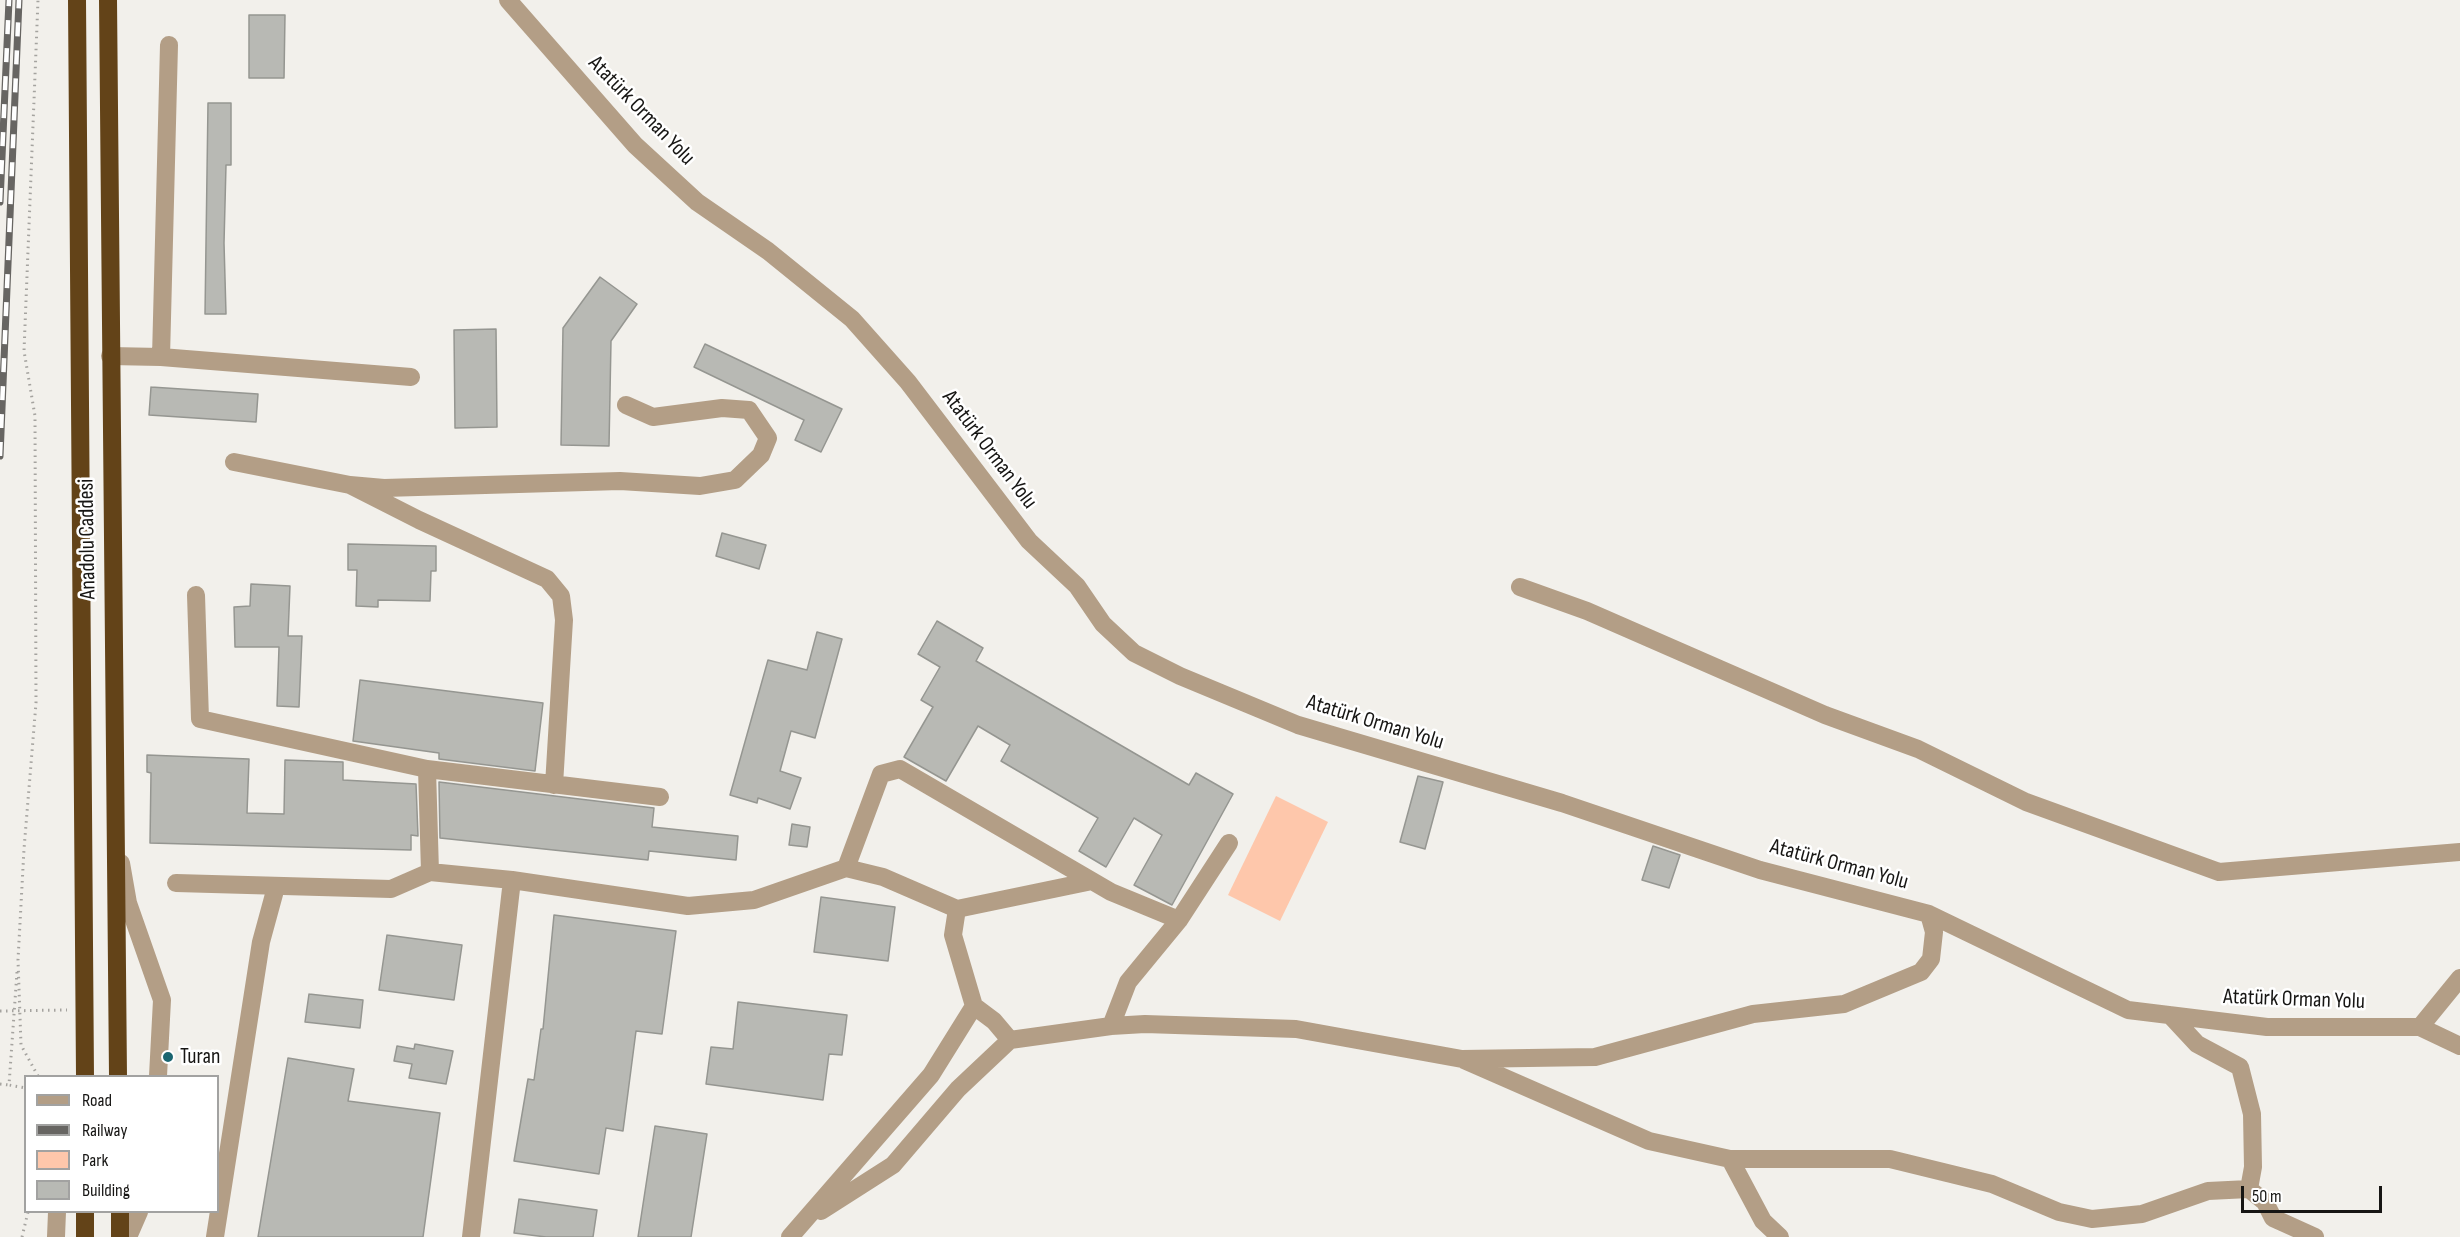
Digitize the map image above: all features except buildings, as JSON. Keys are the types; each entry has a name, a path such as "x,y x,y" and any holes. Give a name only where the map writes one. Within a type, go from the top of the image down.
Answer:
{"highway":[{"name":"Anadolu Caddesi","path":"77,0 85,1075"},
{"name":"Anadolu Caddesi","path":"108,0 118,1075"},
{"path":"85,1213 85,1237"},
{"path":"120,1213 120,1237"}],"street":[{"name":"Atatürk Orman Yolu","path":"508,0 635,146 697,202 768,251 852,319 908,382 1029,541 1077,586 1103,624 1134,653 1233,700 1298,725 1562,803 1760,870 1929,914 2128,1010 2267,1027 2420,1027"},
{"path":"161,357 169,45"},
{"path":"110,356 161,357 411,377"},
{"path":"234,462 350,485 384,489 620,482 700,486 735,480 761,455 768,438 749,410 722,408 653,417 626,405"},
{"path":"350,485 419,520 548,579 561,596 564,620 554,785"},
{"path":"1520,587 1587,611 1825,715 1918,749 2026,802 2218,872 2460,852"},
{"path":"196,595 200,719 427,769 660,797"},
{"path":"427,769 430,872"},
{"path":"846,868 881,774 900,769 1111,892 1179,920"},
{"path":"115,823 128,903 162,1000 158,1075"},
{"path":"1111,1026 1128,982 1179,920 1229,843"},
{"path":"176,883 391,889 430,872 512,880 687,906 754,900 846,868 883,877 957,909 1092,881"},
{"path":"471,1237 512,880"},
{"path":"219,1211 261,942 276,887"},
{"path":"957,909 953,935 974,1006 994,1021 1010,1040"},
{"path":"804,1222 893,1166 958,1089 1010,1040 1111,1026 1145,1024 1296,1029 1462,1059 1595,1057 1753,1014 1844,1004 1922,972 1931,959 1934,932 1929,914"},
{"path":"2460,978 2420,1027 2460,1046"},
{"path":"790,1237 931,1075 974,1006"},
{"path":"2170,1015 2197,1044 2240,1067 2252,1114 2253,1167 2249,1189"},
{"path":"76,1075 85,1047"},
{"path":"1462,1059 1648,1141 1730,1159 1890,1159 1992,1184 2059,1212 2092,1219 2142,1214 2208,1191 2249,1189 2265,1202 2273,1218 2315,1237"},
{"path":"1730,1159 1763,1221 1779,1237"},
{"path":"56,1237 57,1213"},
{"path":"128,1237 139,1213"},
{"path":"215,1237 219,1213"}],"path":[{"path":"9,1085 12,1010 18,960 36,703 35,416 24,351 38,0"},
{"path":"18,960 21,1045 37,1075"},
{"path":"0,1084 24,1088"},
{"path":"22,1237 28,1213"}],"green space":[{"path":"1276,796 1328,822 1280,921 1228,895"}],"railway":[{"path":"0,202 9,0"},
{"path":"0,456 19,0"}],"place":[{"name":"Turan","path":"168,1057"}]}
